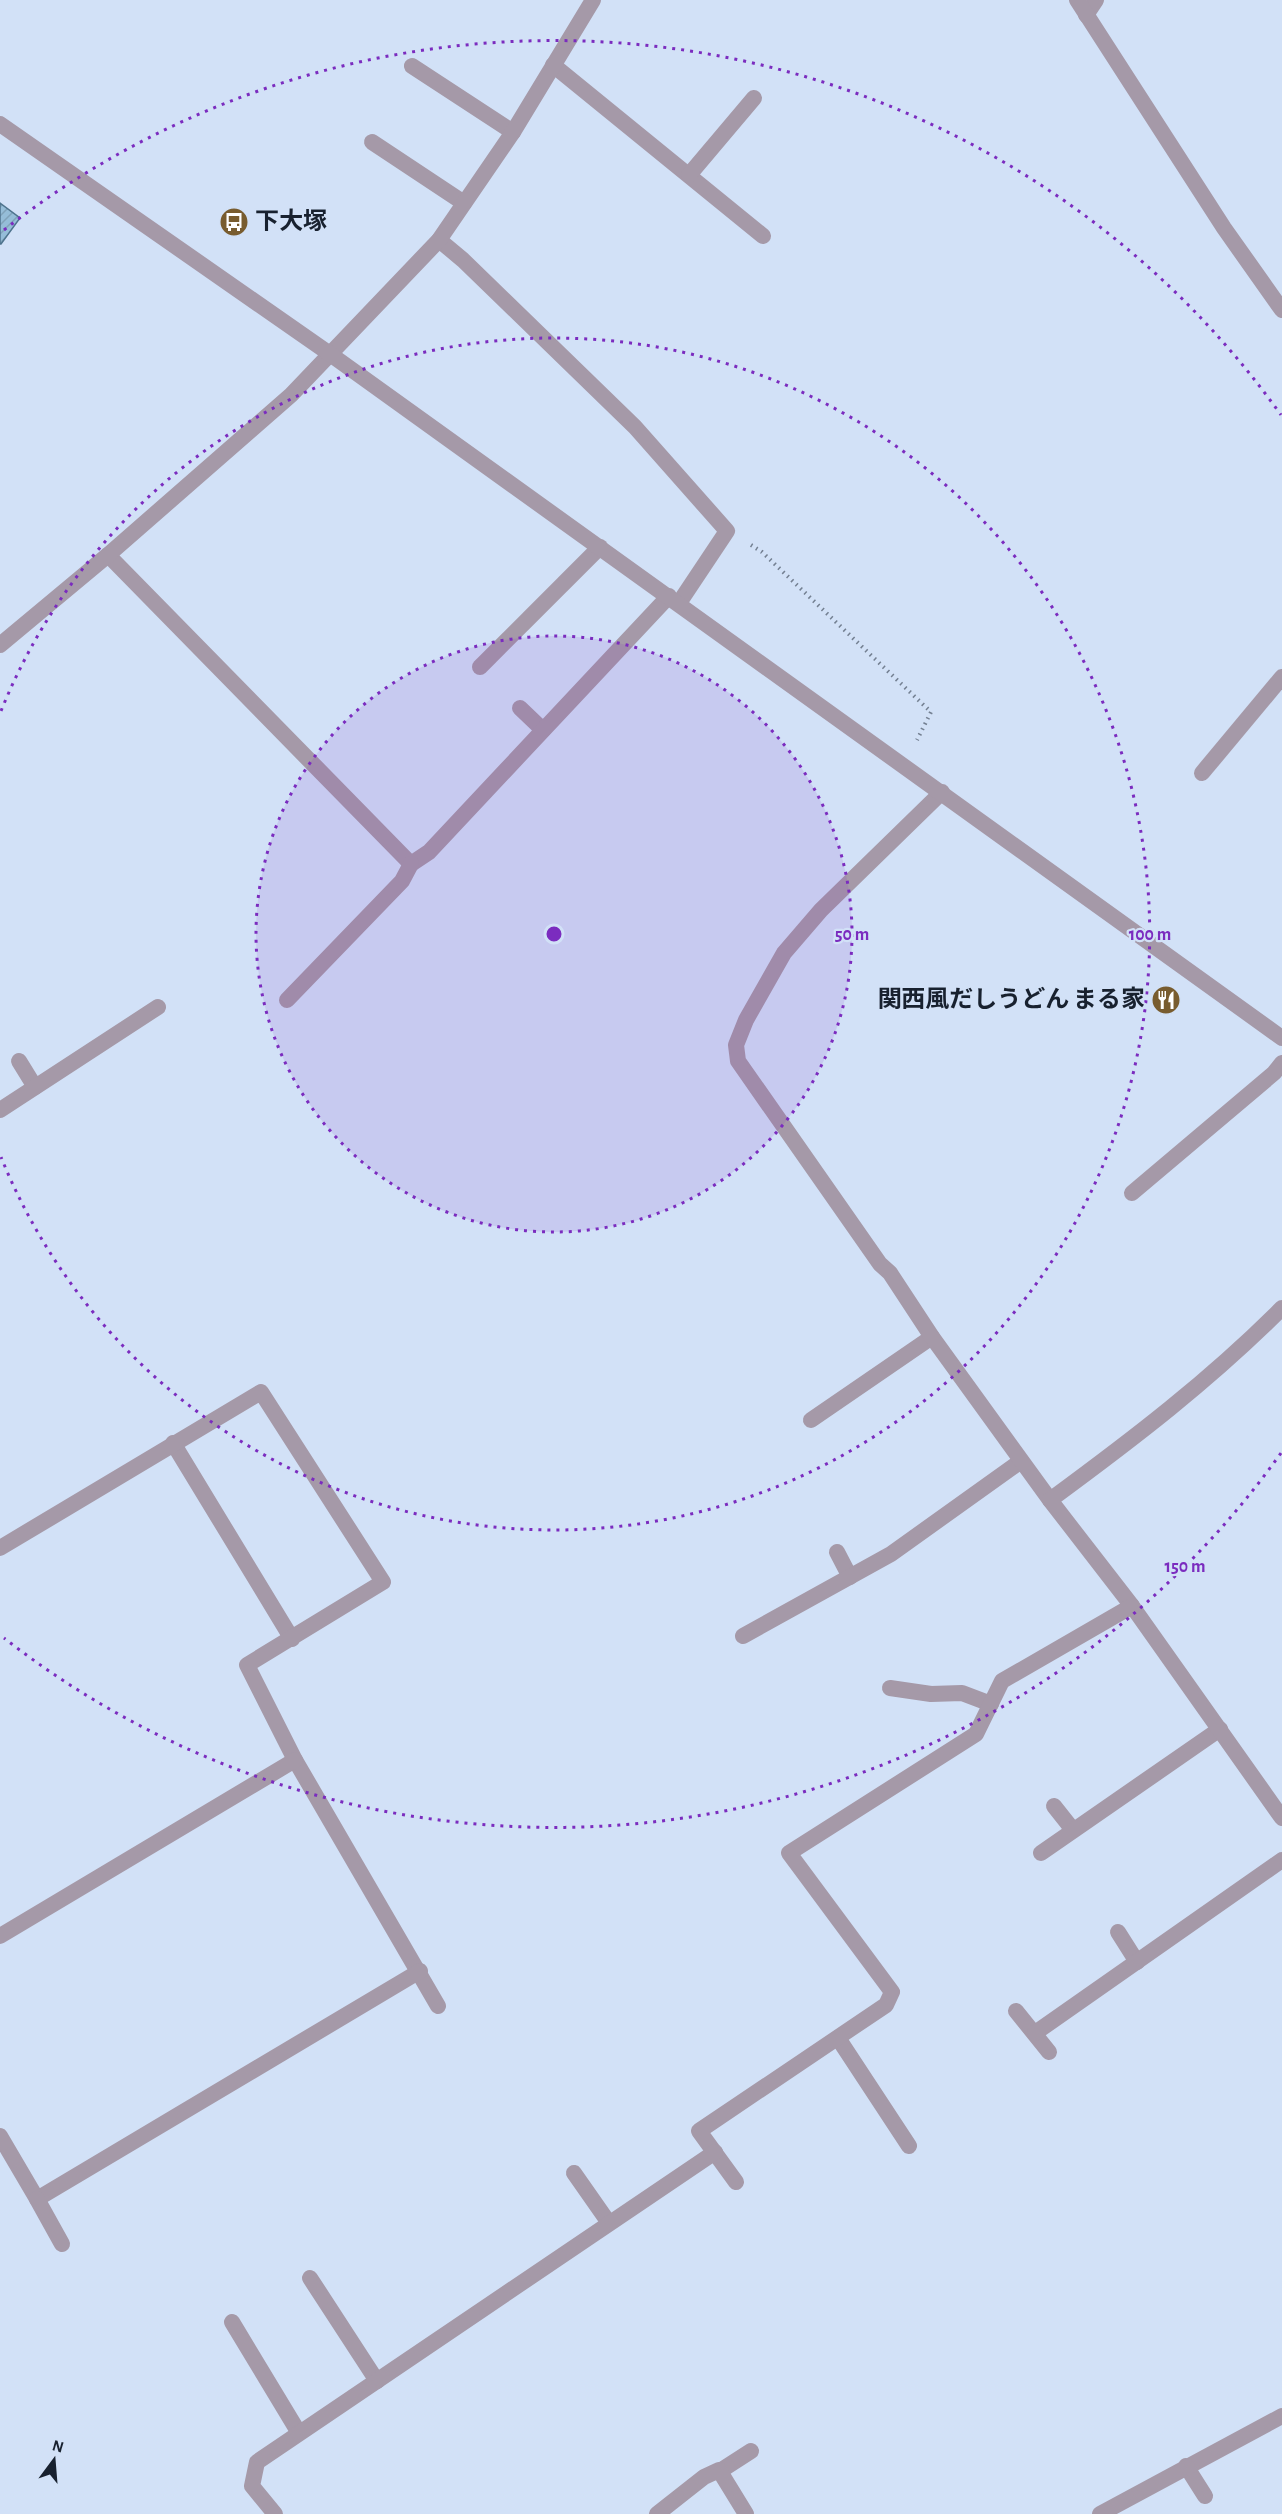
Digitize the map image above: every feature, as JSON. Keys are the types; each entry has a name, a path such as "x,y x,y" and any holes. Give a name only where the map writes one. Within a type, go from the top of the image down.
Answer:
{"street":[{"path":"0,645 108,555 291,395 439,240 513,132 592,0"},
{"path":"1077,0 1224,228 1282,310"},
{"path":"1086,15 1096,0"},
{"path":"553,65 763,236"},
{"path":"412,66 513,132"},
{"path":"689,175 754,98"},
{"path":"0,124 330,354 674,599 1282,1038"},
{"path":"372,142 464,203"},
{"path":"287,1000 402,881 411,864 429,852 543,730 674,599 728,531 635,427 463,260 439,240"},
{"path":"480,667 600,547"},
{"path":"108,555 411,864"},
{"path":"1202,773 1282,677"},
{"path":"520,708 543,730"},
{"path":"942,792 821,910 784,952 746,1020 736,1045 738,1061 1021,1461 1132,1606 1282,1818"},
{"path":"0,1110 158,1007"},
{"path":"19,1061 35,1087"},
{"path":"1132,1193 1282,1063"},
{"path":"1050,1500 1149,1428 1234,1356 1282,1308"},
{"path":"812,1420 932,1337"},
{"path":"0,1548 261,1392 383,1582 246,1665 295,1760 420,1971 438,2006"},
{"path":"173,1443 292,1639"},
{"path":"743,1636 891,1554 1021,1461"},
{"path":"837,1552 850,1576"},
{"path":"736,2182 699,2131 886,2005 892,1992 789,1853 976,1734 1002,1681 1132,1606"},
{"path":"890,1688 930,1694 962,1693 991,1704"},
{"path":"1041,1853 1220,1729"},
{"path":"0,1936 295,1760"},
{"path":"1054,1806 1073,1830"},
{"path":"1035,2033 1282,1860"},
{"path":"1118,1932 1137,1962"},
{"path":"37,2199 420,1971"},
{"path":"1016,2011 1050,2052"},
{"path":"838,2038 909,2146"},
{"path":"0,2136 62,2244"},
{"path":"275,2514 252,2486 257,2462 715,2152"},
{"path":"574,2173 609,2223"},
{"path":"310,2278 377,2380"},
{"path":"232,2322 299,2433"},
{"path":"1100,2514 1282,2416"},
{"path":"657,2514 704,2477 720,2471 751,2451"},
{"path":"1186,2466 1205,2496"},
{"path":"720,2471 746,2514"}],"path":[{"path":"728,531 762,552 931,712 904,765"}],"building":[{"path":"0,203 20,218 1,244 0,244"}],"place":[{"name":"下大塚","path":"234,222"},
{"name":"関西風だしうどん まる家","path":"1166,1000"}]}
